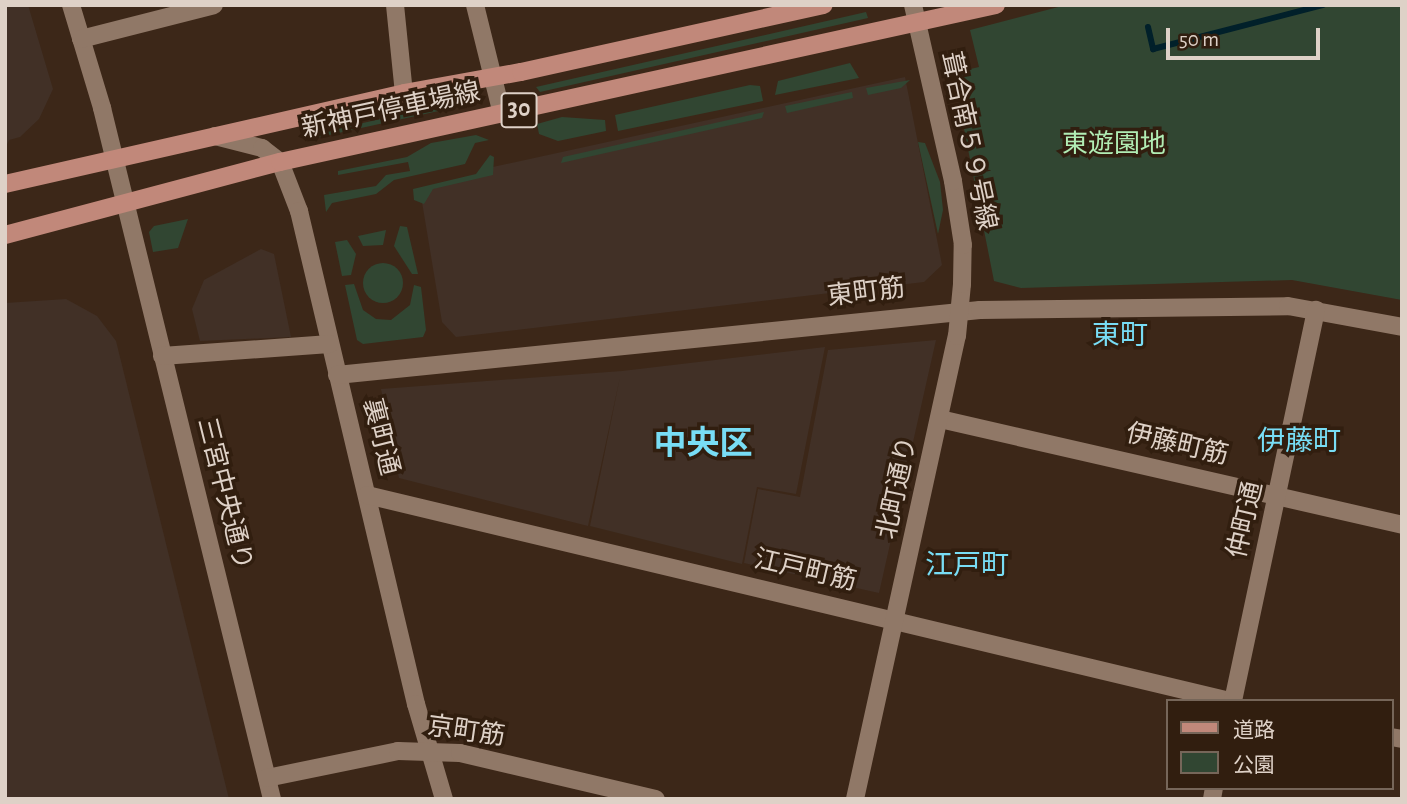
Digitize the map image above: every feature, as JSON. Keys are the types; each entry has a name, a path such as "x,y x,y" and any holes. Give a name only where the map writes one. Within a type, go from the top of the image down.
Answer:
{"main road":[{"name":"新神戸停車場線","path":"5,184 404,93 494,77 824,5"},
{"name":"新神戸停車場線","path":"5,235 280,162 917,25 996,5"}],"street":[{"name":"三宮中央通り","path":"71,5 114,159 272,799"},
{"path":"81,39 214,5"},
{"path":"395,5 404,93"},
{"path":"475,5 502,114"},
{"name":"葺合南５９号線","path":"913,5 963,245 959,311"},
{"path":"212,136 262,148 280,162"},
{"name":"裏町通","path":"280,162 299,211 337,376 444,799"},
{"name":"東町筋","path":"337,376 959,311 1288,306 1402,327"},
{"name":"仲町通","path":"1232,699 1279,495 1316,310"},
{"name":"北町通り","path":"855,799 940,419 959,311"},
{"path":"162,356 330,344"},
{"name":"伊藤町筋","path":"940,419 1402,525"},
{"name":"江戸町筋","path":"367,495 1224,699"},
{"name":"京町筋","path":"267,778 398,751 460,753 656,799"}],"shaded area":[{"path":"5,5 28,5 53,89 39,119 20,137 9,140 5,149"},
{"path":"905,77 942,265 924,282 456,337 442,322 420,190 484,176 488,168"},
{"path":"261,249 274,254 291,337 200,341 192,309 204,280"},
{"path":"66,299 97,316 116,341 229,799 5,799 5,303"},
{"path":"936,340 879,593 744,563 758,489 800,497 828,350"},
{"path":"825,347 796,494 757,487 742,564 590,526 620,377 588,526 399,478 381,389 622,371"}],"green space":[{"name":"東遊園地","path":"1066,5 1402,5 1402,300 1292,280 1021,288 994,281 953,73 979,67 970,30"},
{"path":"866,12 868,18 540,92 536,87"},
{"path":"850,63 859,78 775,95 778,81"},
{"path":"910,80 901,88 868,95 866,88"},
{"path":"750,85 760,86 763,101 618,131 615,115"},
{"path":"852,92 853,98 787,113 785,106"},
{"path":"475,98 475,103 311,139 309,135"},
{"path":"764,112 762,118 561,163 563,157"},
{"path":"562,117 605,120 606,131 558,141 539,134 537,124"},
{"path":"476,135 489,140 475,143 465,164 394,180 376,194 332,203 326,212 324,195 376,186 386,175 410,171 408,162 338,175 338,171 407,157 431,143"},
{"path":"918,142 925,143 940,182 943,210 938,234"},
{"path":"490,155 494,157 493,175 433,189 424,204 414,200 413,189 476,174"},
{"path":"188,219 178,248 153,252 149,232 154,226"},
{"path":"400,226 407,227 418,274 412,274 394,246"},
{"path":"386,230 383,245 363,246 358,236"},
{"path":"347,240 356,254 351,275 342,276 335,242"},
{"path":"383,263 397,269 403,283 397,297 383,303 369,297 363,283 369,269"},
{"path":"354,284 363,310 376,319 391,320 410,305 414,285 421,287 426,330 423,337 363,344 357,340 345,285"}],"waterway":[{"path":"1148,27 1153,49 1323,5"}],"district":[{"name":"東町","path":"1120,336"},
{"name":"伊藤町","path":"1299,442"},
{"name":"中央区","path":"703,445"},
{"name":"江戸町","path":"967,566"}]}
